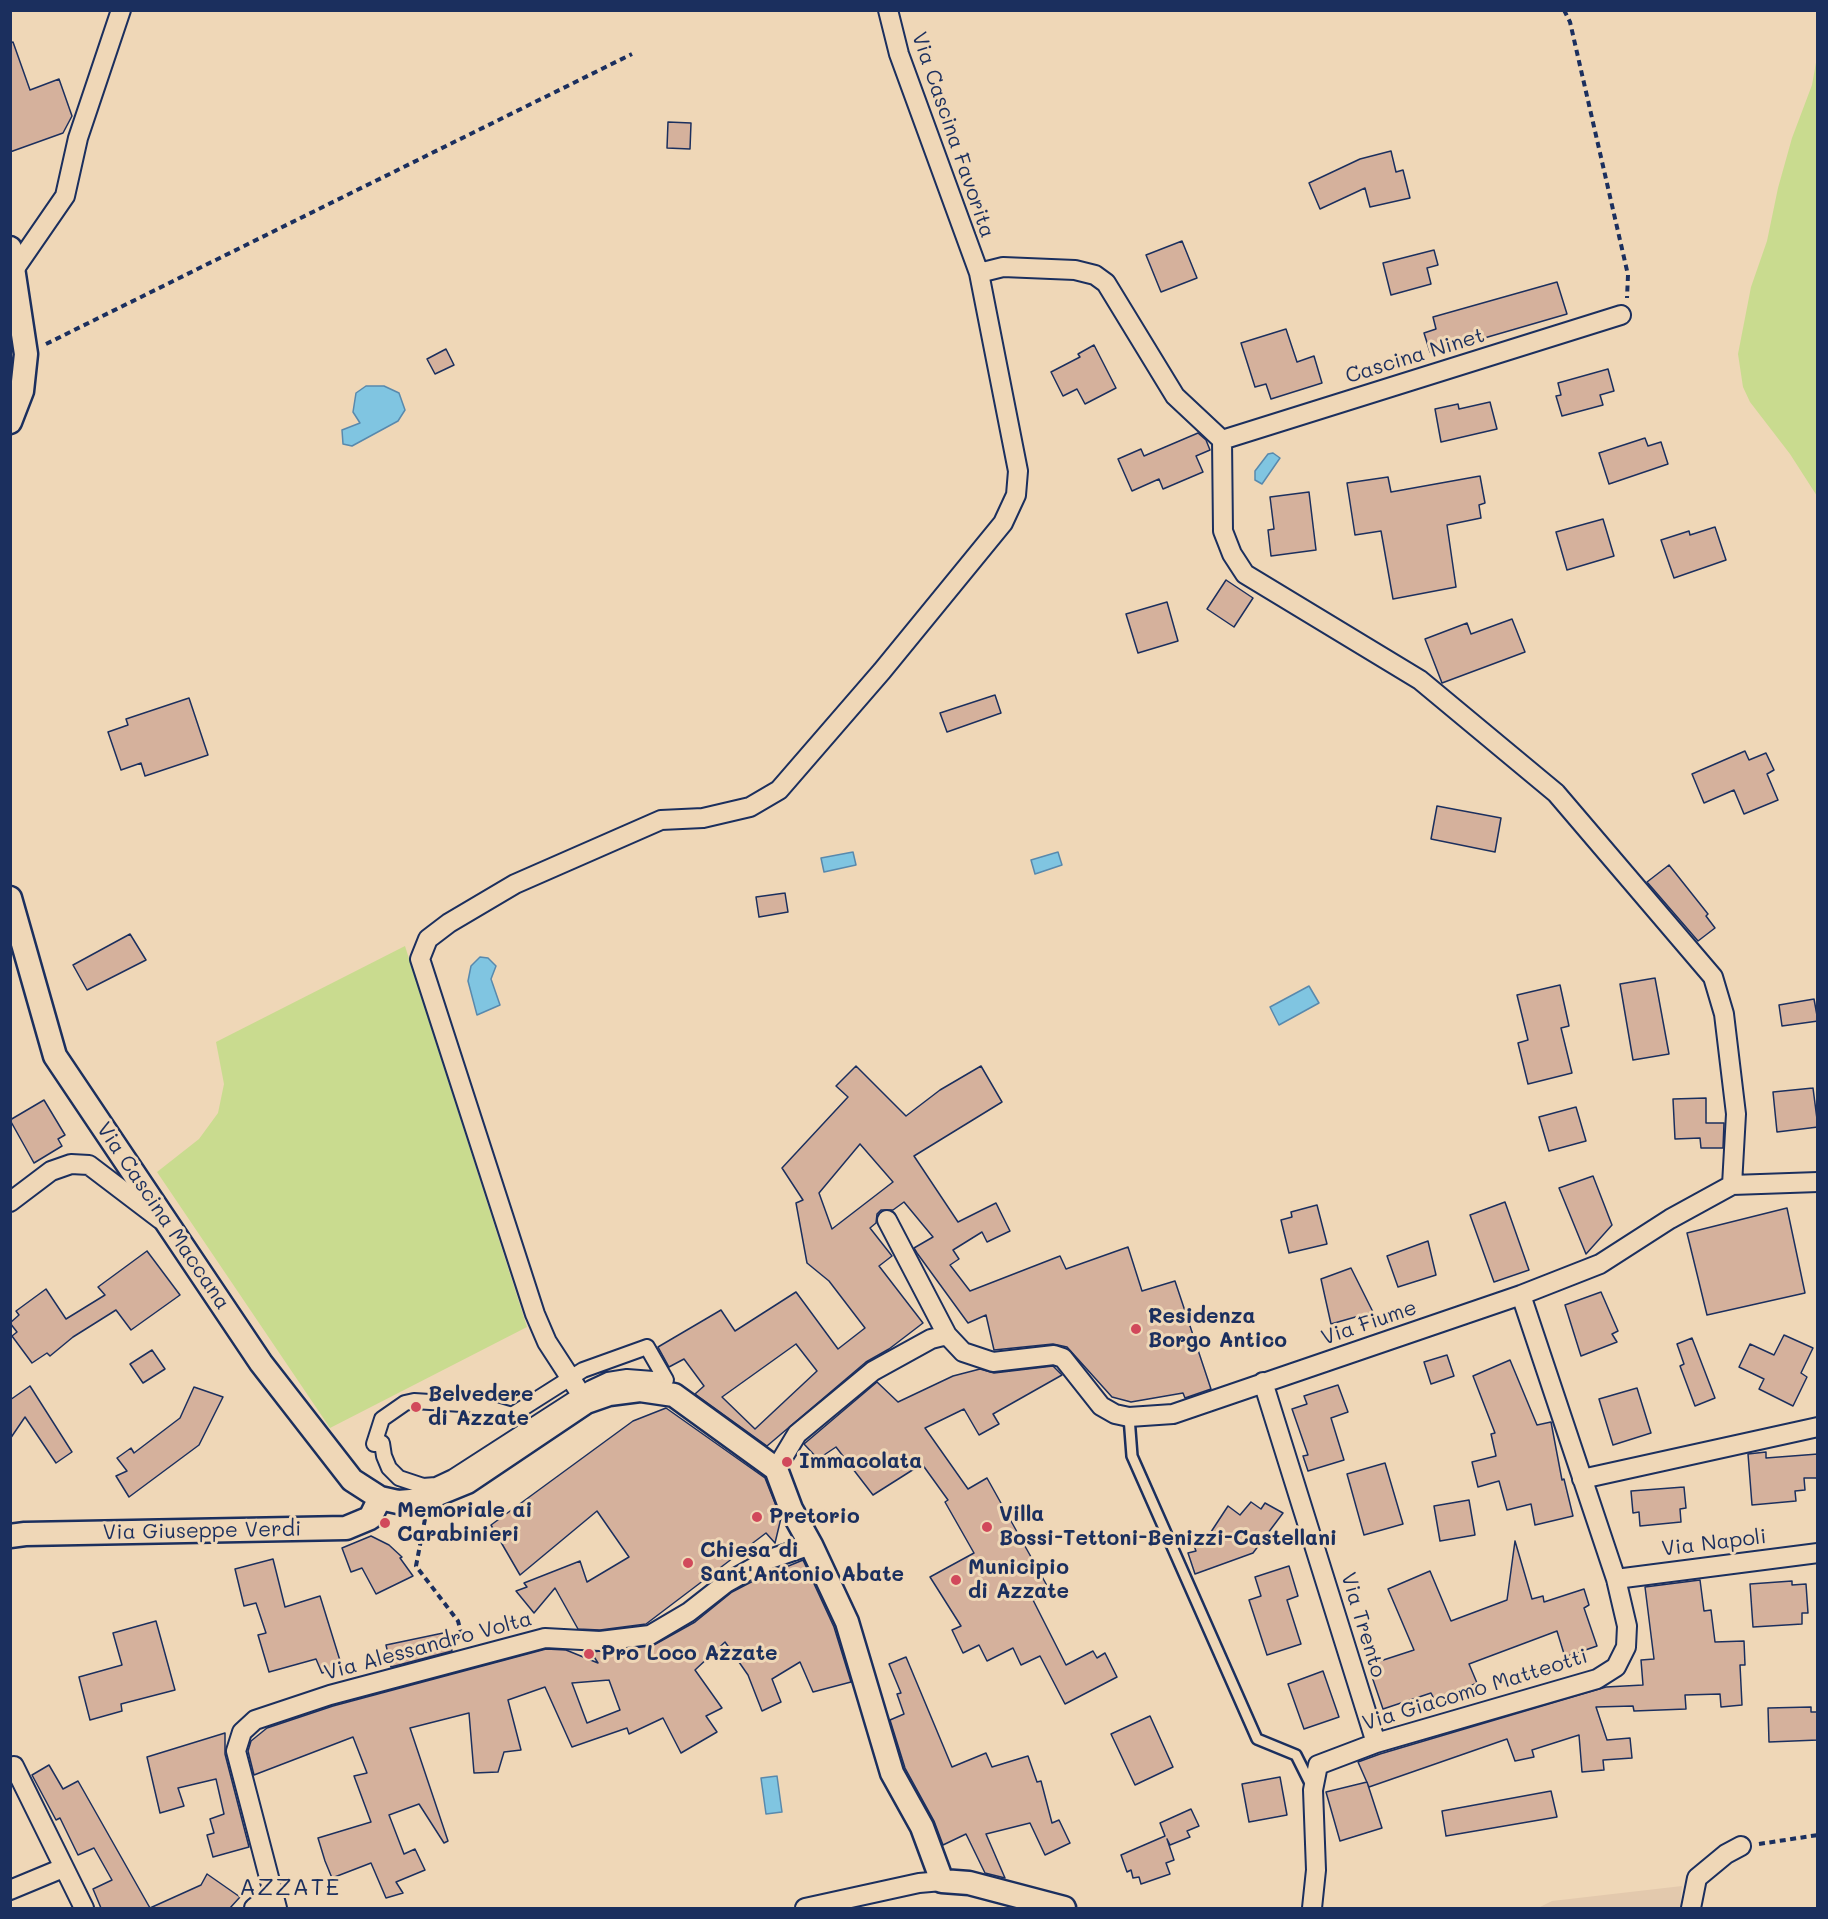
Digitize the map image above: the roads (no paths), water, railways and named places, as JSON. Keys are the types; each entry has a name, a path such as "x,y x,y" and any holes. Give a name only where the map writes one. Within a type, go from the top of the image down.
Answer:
{"street":[{"path":"10,422 22,391 26,354 12,259 65,196 78,138 121,10"},
{"name":"Via Cascina Favorita","path":"583,1398 547,1342 535,1314 420,959 428,939 449,923 515,884 661,820 703,818 750,807 779,790 882,671 1003,523 1016,495 1018,471 979,273 899,54 888,10"},
{"path":"979,273 1003,267 1075,270 1095,275 1106,283 1174,396 1222,440 1223,531 1232,554 1245,574 1420,680 1556,793 1713,977 1724,1014 1736,1114 1732,1185"},
{"name":"Cascina Ninet","path":"1222,440 1621,315"},
{"name":"Via Cascina Maccana","path":"10,898 55,1056 261,1363 352,1480 380,1498"},
{"path":"10,1202 51,1171 71,1164 89,1165 171,1228"},
{"name":"Via Fiume","path":"946,1335 963,1352 983,1361 993,1362 1054,1355 1063,1358 1101,1406 1115,1414 1129,1417 1173,1414 1521,1295 1600,1264 1670,1219 1732,1185 1818,1182"},
{"path":"776,1469 797,1434 873,1371 931,1339 946,1335 887,1220"},
{"name":"Via Giacomo Matteotti","path":"1312,1908 1316,1870 1313,1790 1318,1765 1376,1743 1597,1679 1616,1667 1626,1647 1627,1626 1616,1579 1521,1295"},
{"path":"380,1498 398,1502 429,1498 467,1482 583,1398 608,1380 627,1377 666,1380 647,1347 605,1361 571,1378 512,1415 478,1405 442,1405 424,1401 405,1403 382,1419 374,1444 382,1443 389,1468 399,1478 412,1484 436,1485 583,1398 640,1390 674,1395 776,1469 791,1509 812,1545 847,1623 892,1773 922,1827 942,1881"},
{"name":"Via Trento","path":"1263,1382 1376,1743"},
{"path":"1582,1479 1818,1427"},
{"name":"Via Giuseppe Verdi","path":"10,1536 36,1533 346,1528 370,1518 380,1498"},
{"name":"Via Alessandro Volta","path":"275,1901 236,1751 242,1732 255,1720 330,1695 545,1638 600,1641 650,1635 689,1612 726,1583 767,1560 812,1545"},
{"name":"Via Napoli","path":"1616,1579 1818,1553"},
{"path":"14,1766 84,1908"},
{"path":"1691,1908 1697,1878 1726,1854 1741,1846"},
{"path":"10,1890 63,1868"},
{"path":"805,1908 919,1883 942,1881 969,1883 1064,1908"},
{"path":"254,1908 275,1901"}],"lane":[{"path":"1129,1417 1132,1456 1257,1739 1296,1755 1313,1790"}],"water":[{"path":"366,386 384,386 399,393 405,410 398,421 352,446 343,444 342,430 360,423 353,412 356,393"},
{"path":"1273,453 1280,458 1262,484 1255,480 1255,471 1268,454"},
{"path":"853,852 856,865 824,872 821,858"},
{"path":"1058,852 1062,865 1035,874 1031,860"},
{"path":"480,957 488,958 496,966 491,979 500,1005 477,1015 468,981 471,966"},
{"path":"1309,986 1319,1003 1279,1025 1270,1007"},
{"path":"777,1776 782,1812 766,1814 761,1778"}],"place":[{"name":"Residenza Borgo Antico","path":"1136,1329"},
{"name":"Belvedere di Azzate","path":"416,1407"},
{"name":"Immacolata","path":"787,1462"},
{"name":"Pretorio","path":"757,1517"},
{"name":"Memoriale ai Carabinieri","path":"385,1523"},
{"name":"Villa Bossi-Tettoni-Benizzi-Castellani","path":"987,1527"},
{"name":"Chiesa di Sant'Antonio Abate","path":"688,1563"},
{"name":"Municipio di Azzate","path":"956,1580"},
{"name":"Pro Loco Azzate","path":"589,1654"}],"district":[{"name":"AZZATE","path":"290,1888"}]}
